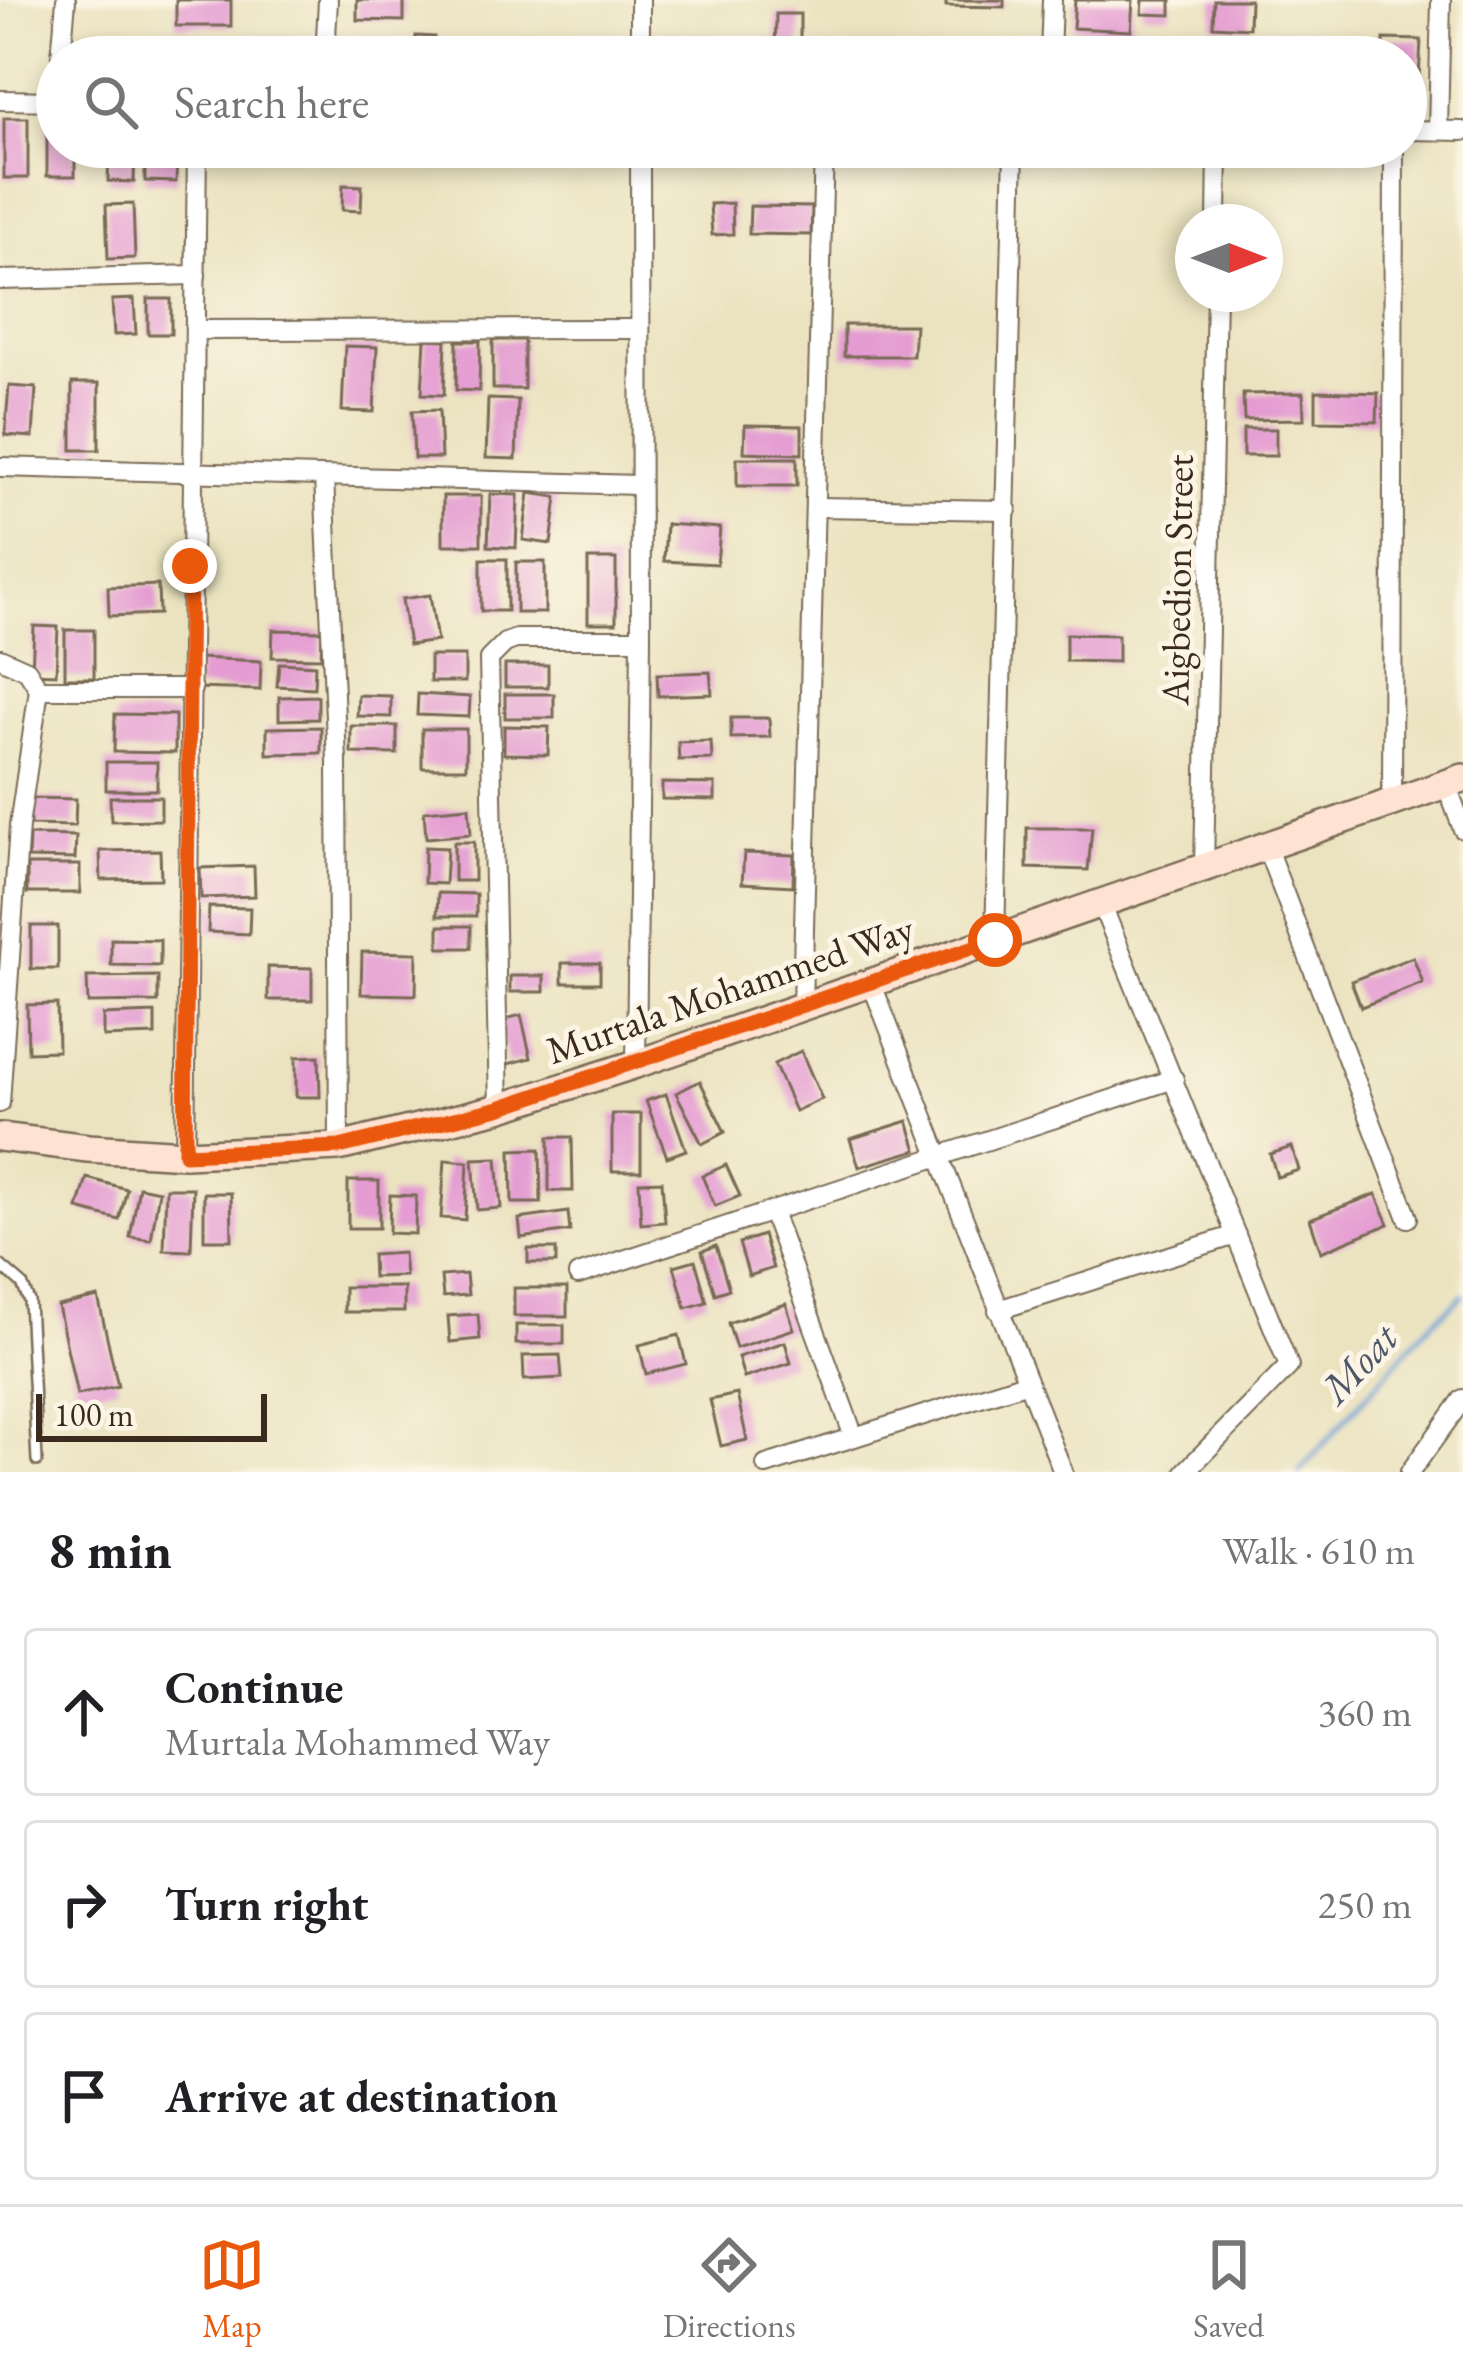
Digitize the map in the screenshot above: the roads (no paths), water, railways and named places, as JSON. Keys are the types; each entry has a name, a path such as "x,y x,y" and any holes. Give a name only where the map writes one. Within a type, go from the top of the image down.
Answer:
{"street":[{"path":"63,36 66,0"},
{"path":"326,36 328,0"},
{"path":"640,0 640,36"},
{"path":"1051,36 1052,0"},
{"path":"1438,130 1441,0"},
{"path":"0,100 36,101"},
{"path":"1427,130 1463,131"},
{"path":"185,1154 197,168"},
{"path":"636,1064 640,168"},
{"path":"802,1006 824,168"},
{"path":"995,940 1014,168"},
{"path":"1217,204 1218,168"},
{"path":"1392,803 1394,168"},
{"path":"0,280 196,275"},
{"name":"Aigbedion Street","path":"1204,868 1216,312"},
{"path":"195,330 640,329"},
{"path":"0,467 639,485"},
{"path":"324,477 337,761 339,1147"},
{"path":"816,507 1007,510"},
{"path":"499,1108 489,659 515,639 641,639"},
{"path":"0,658 27,670 39,689 10,827 0,1103"},
{"path":"39,689 192,688"},
{"path":"1454,781 1463,829"},
{"name":"Murtala Mohammed Way","path":"0,1137 185,1154 339,1147 499,1108 1454,781"},
{"path":"1266,846 1408,1218"},
{"path":"1102,903 1289,1366 1185,1472"},
{"path":"871,982 1063,1472"},
{"path":"578,1275 1174,1079"},
{"path":"772,1212 854,1437"},
{"path":"998,1310 1236,1235"},
{"path":"766,1465 1025,1383"},
{"path":"1410,1472 1460,1410"}],"lane":[{"path":"0,1265 22,1284 29,1300 37,1461"}],"waterway":[{"name":"Moat","path":"1299,1472 1429,1325 1463,1295"}]}
